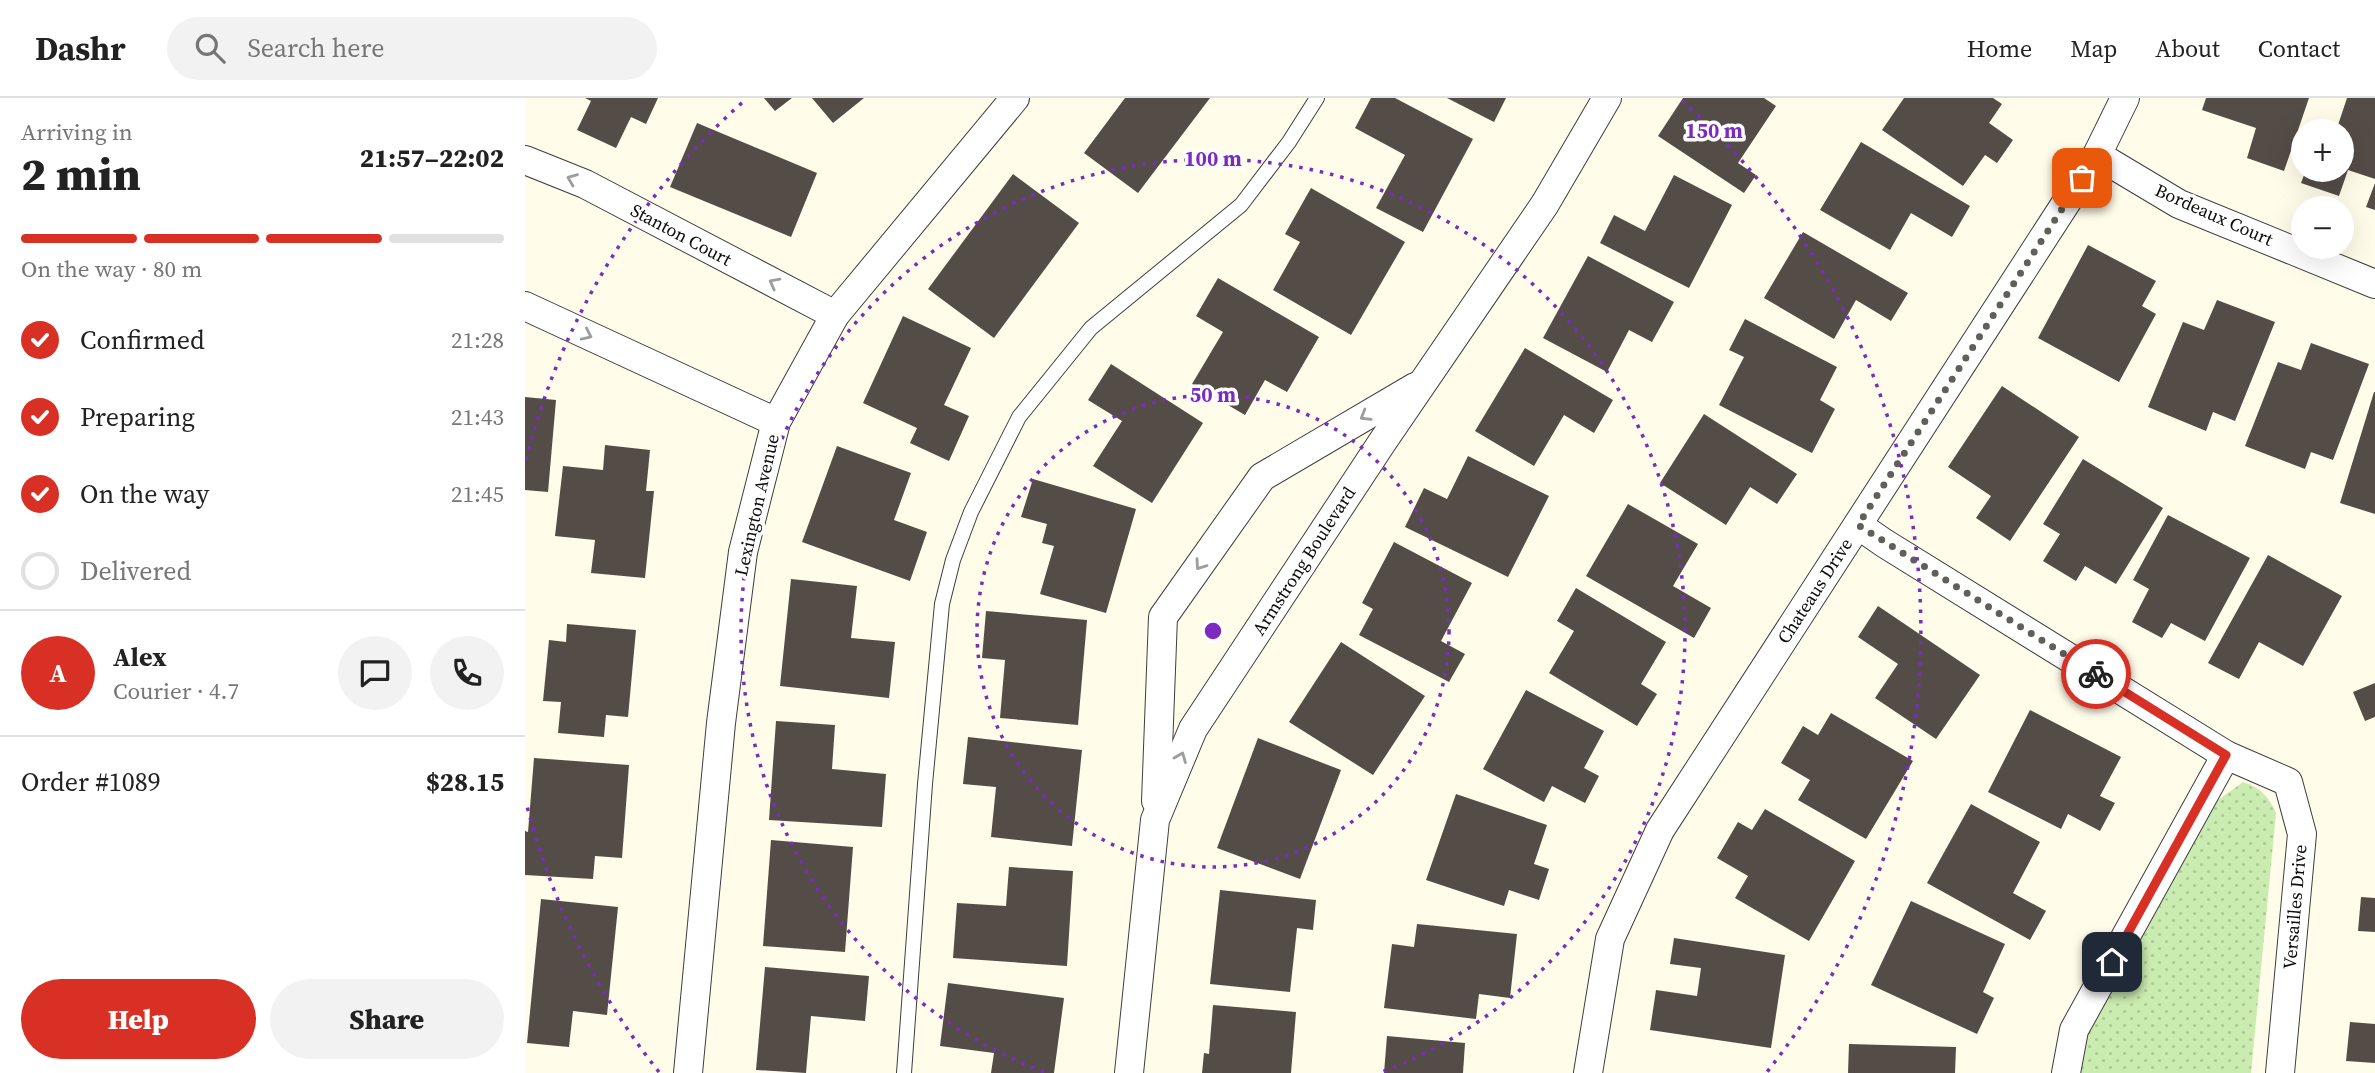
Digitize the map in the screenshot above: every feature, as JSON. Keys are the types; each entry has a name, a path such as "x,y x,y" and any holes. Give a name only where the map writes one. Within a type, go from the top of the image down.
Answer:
{"street":[{"name":"Lexington Avenue","path":"688,1073 721,723 743,552 776,422 835,315 1015,98"},
{"name":"Armstrong Boulevard","path":"1129,1073 1155,820 1193,729 1545,204 1607,98"},
{"name":"Chateaus Drive","path":"1588,1073 1610,939 1660,830 2097,155 2125,98"},
{"name":"Bordeaux Court","path":"2097,155 2179,204 2375,284"},
{"name":"Stanton Court","path":"525,160 585,184 835,315"},
{"path":"525,306 776,422"},
{"path":"1155,820 1163,617 1262,477 1424,382"},
{"name":"Versailles Drive","path":"1858,525 2226,755 2288,782 2302,834 2280,1073"},
{"path":"2066,1073 2074,1030 2226,755"}],"lane":[{"path":"904,1073 925,784 942,604 953,559 971,512 1019,417 1091,328 1241,205 1289,142 1317,98"}],"green space":[{"path":"2243,782 2263,793 2276,813 2251,1073 2077,1073 2091,1020 2218,800"}],"building":[{"path":"585,98 658,98 646,124 631,117 616,148 577,130 591,101"},
{"path":"764,98 792,98 775,111"},
{"path":"812,98 864,98 833,123"},
{"path":"1125,98 1210,98 1138,193 1084,153"},
{"path":"1371,98 1395,98 1473,139 1423,232 1376,208 1405,155 1355,128"},
{"path":"1447,98 1506,98 1494,122"},
{"path":"1683,98 1764,98 1776,106 1738,163 1756,175 1744,193 1658,136"},
{"path":"1904,98 1993,98 2002,104 1989,123 2013,140 1997,163 1985,155 1963,186 1882,130"},
{"path":"2206,98 2309,98 2302,119 2291,119 2291,151 2284,171 2247,158 2256,128 2202,110"},
{"path":"2347,98 2375,98 2375,179 2354,172 2354,119 2340,119"},
{"path":"697,123 817,173 791,237 670,187"},
{"path":"1861,142 1970,206 1952,237 1911,213 1890,250 1820,210"},
{"path":"1013,174 1079,223 994,338 928,289"},
{"path":"1674,175 1732,205 1689,288 1600,243 1614,215 1645,231"},
{"path":"2301,182 2344,182 2339,196"},
{"path":"2375,183 2375,210 2366,207"},
{"path":"1311,188 1405,242 1351,335 1273,290 1300,242 1285,234"},
{"path":"1803,232 1908,293 1891,321 1856,300 1834,339 1764,298"},
{"path":"2088,245 2156,281 2142,306 2156,314 2119,382 2038,338"},
{"path":"1588,256 1674,302 1652,342 1629,330 1607,372 1543,338"},
{"path":"1218,278 1319,337 1287,392 1265,380 1245,415 1192,384 1223,332 1196,316"},
{"path":"2217,300 2275,322 2235,421 2213,412 2206,431 2148,407 2183,322 2204,330"},
{"path":"903,316 971,348 944,405 969,416 949,461 910,443 917,428 863,403"},
{"path":"1745,319 1837,367 1820,400 1835,409 1812,453 1719,405 1744,357 1729,350"},
{"path":"2311,343 2369,364 2333,460 2311,452 2305,469 2245,446 2278,362 2301,370"},
{"path":"1525,348 1613,400 1594,433 1564,415 1534,466 1475,431"},
{"path":"1111,364 1203,423 1152,503 1093,466 1122,421 1088,400"},
{"path":"2002,386 2079,437 2010,541 1976,518 1991,496 1948,467"},
{"path":"2375,392 2375,514 2340,503"},
{"path":"525,397 556,400 548,492 525,490"},
{"path":"1704,414 1797,474 1777,504 1750,487 1726,525 1660,483"},
{"path":"605,445 650,450 646,491 654,491 645,578 591,573 595,540 555,536 563,466 603,470"},
{"path":"837,446 911,473 894,520 927,532 910,581 802,542"},
{"path":"1468,456 1549,496 1508,577 1405,527 1424,488 1447,499"},
{"path":"2083,459 2163,508 2116,584 2085,566 2076,581 2043,561 2060,534 2043,524"},
{"path":"1033,479 1136,509 1106,613 1040,594 1054,546 1042,543 1047,524 1021,517"},
{"path":"1628,504 1698,544 1673,586 1711,608 1694,638 1586,576"},
{"path":"2168,515 2250,558 2205,641 2171,623 2162,638 2132,622 2149,589 2133,580"},
{"path":"1394,542 1472,583 1441,641 1465,654 1449,682 1359,635 1373,609 1362,603"},
{"path":"2268,555 2342,596 2303,666 2259,642 2239,679 2208,663"},
{"path":"791,579 857,586 851,638 895,642 889,698 780,686"},
{"path":"1576,588 1666,642 1641,684 1657,694 1637,726 1549,673 1574,631 1557,621"},
{"path":"1878,606 1980,675 1936,739 1875,698 1898,664 1858,637"},
{"path":"986,611 1087,620 1078,725 1000,718 1005,660 982,658"},
{"path":"567,624 636,630 628,717 606,715 604,737 558,733 561,702 543,701 549,640 566,642"},
{"path":"1341,642 1425,696 1373,775 1289,722"},
{"path":"2375,683 2375,717 2365,721 2353,692"},
{"path":"1526,690 1604,731 1584,768 1599,776 1585,803 1552,786 1544,802 1483,769"},
{"path":"2030,710 2121,757 2100,796 2115,803 2100,831 2068,814 2061,829 1988,792"},
{"path":"1831,713 1913,761 1866,839 1798,800 1810,780 1781,763 1803,726 1818,735"},
{"path":"776,721 835,725 832,769 886,774 882,827 769,820"},
{"path":"968,737 1082,750 1072,846 991,837 996,787 963,784"},
{"path":"1258,738 1341,770 1300,879 1217,848"},
{"path":"534,758 629,765 622,858 595,856 593,879 525,875 525,831 528,832"},
{"path":"1456,794 1547,825 1534,864 1549,869 1539,900 1509,890 1504,906 1426,880"},
{"path":"1971,804 2040,842 2013,893 2046,911 2030,940 1927,883"},
{"path":"1765,809 1855,861 1809,941 1735,898 1748,876 1717,858 1738,822 1752,830"},
{"path":"771,840 853,847 845,952 763,946"},
{"path":"1009,867 1073,871 1067,966 953,958 957,903 1006,906"},
{"path":"1220,890 1316,900 1313,930 1297,928 1290,992 1210,984"},
{"path":"2361,897 2375,898 2375,932 2358,931"},
{"path":"541,899 618,907 607,1015 573,1011 569,1047 527,1043"},
{"path":"1911,901 2005,944 1983,992 1994,998 1977,1034 1871,985"},
{"path":"1417,924 1517,934 1510,998 1479,994 1476,1019 1384,1008 1392,944 1414,947"},
{"path":"1674,938 1785,955 1771,1048 1650,1030 1656,990 1697,996 1701,968 1670,964"},
{"path":"765,967 869,976 865,1021 811,1016 806,1073 756,1070"},
{"path":"948,983 1064,998 1054,1073 991,1073 994,1053 940,1046"},
{"path":"1213,1005 1296,1012 1291,1073 1202,1073 1204,1053 1209,1054"},
{"path":"2350,1022 2375,1024 2375,1063 2346,1061"},
{"path":"1387,1036 1465,1043 1463,1073 1384,1073"},
{"path":"1849,1044 1956,1047 1955,1073 1848,1073"}],"way so far":[{"path":"2082,178 1858,525 2096,674"}],"route":[{"path":"2096,674 2226,755 2112,962"}]}
